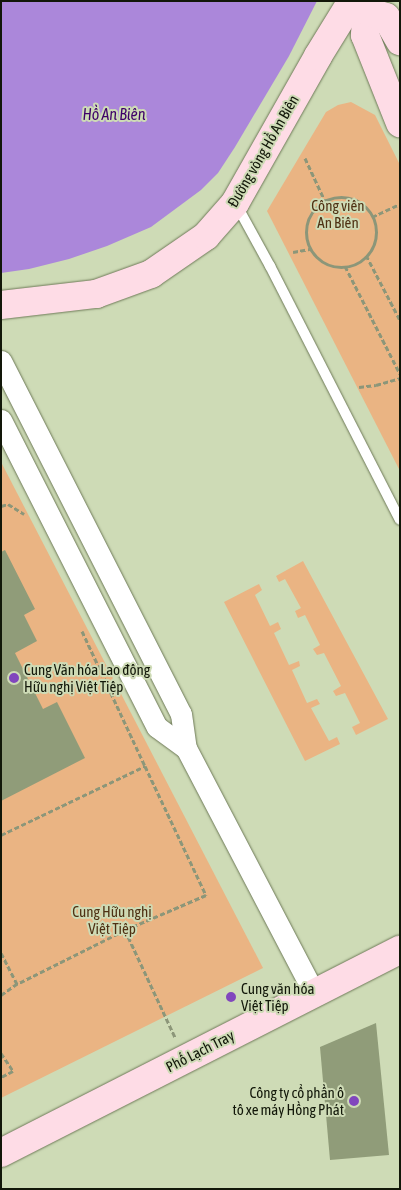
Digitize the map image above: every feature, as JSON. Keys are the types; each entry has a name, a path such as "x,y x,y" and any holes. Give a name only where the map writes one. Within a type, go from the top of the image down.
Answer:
{"main road":[{"path":"360,4 386,16 400,41"},
{"path":"360,4 365,35 400,123"},
{"name":"Đường vòng Hồ An Biên","path":"1,305 96,294 151,274 206,236 235,203 360,4"},
{"name":"Phố Lạch Tray","path":"1,1154 185,1058 400,950"}],"street":[{"path":"1,361 181,714 186,748 314,993"},
{"path":"1,420 157,727 186,748"},
{"path":"42,500 66,488"},
{"path":"91,597 116,585"}],"lane":[{"path":"235,203 270,266 400,520"}],"path":[{"path":"305,158 325,201"},
{"path":"347,197 357,201 372,217 376,228 375,240 362,260 345,266 328,264 317,258 310,249 306,238 309,216 316,207 325,201 347,197"},
{"path":"372,217 400,204"},
{"path":"293,252 310,249"},
{"path":"366,255 400,320"},
{"path":"345,266 400,374"},
{"path":"359,387 376,385 400,378"},
{"path":"1,506 8,504 30,518"},
{"path":"1,995 17,984 125,930 206,895 80,624"},
{"path":"1,836 145,766"},
{"path":"125,930 185,1058"},
{"path":"1,953 17,984"},
{"path":"1,1053 13,1071 1,1077"}],"green space":[{"name":"Công viên An Biên","path":"351,102 375,115 400,165 400,471 267,211 326,112 338,105"},
{"name":"Cung Hữu nghị Việt Tiệp","path":"1,462 263,968 1,1098"},
{"path":"303,561 388,719 356,735 352,727 360,723 345,693 336,696 333,691 341,686 324,653 317,655 313,649 320,645 305,615 298,618 295,611 301,608 285,579 279,582 276,576"},
{"path":"259,584 262,590 255,595 270,626 278,622 281,629 274,633 289,665 299,661 300,666 292,670 307,703 317,699 320,704 311,708 329,741 337,737 340,744 305,761 224,602"}],"water":[{"name":"Hồ An Biên","path":"1,1 317,1 289,56 235,147 218,173 201,190 151,227 107,246 69,259 29,269 1,273"}],"building":[{"name":"Cung Văn hóa Lao động Hữu nghị Việt Tiệp","path":"5,550 35,609 24,615 37,641 15,653 43,709 57,702 85,758 1,801 1,552"},
{"name":"Công ty cổ phần ô tô xe máy Hồng Phát","path":"376,1023 389,1155 330,1160 320,1047"}],"place":[{"name":"Cung Văn hóa Lao động Hữu nghị Việt Tiệp","path":"14,678"},
{"name":"Cung văn hóa Việt Tiệp","path":"231,997"},
{"name":"Công ty cổ phần ô tô xe máy Hồng Phát","path":"354,1101"}]}
